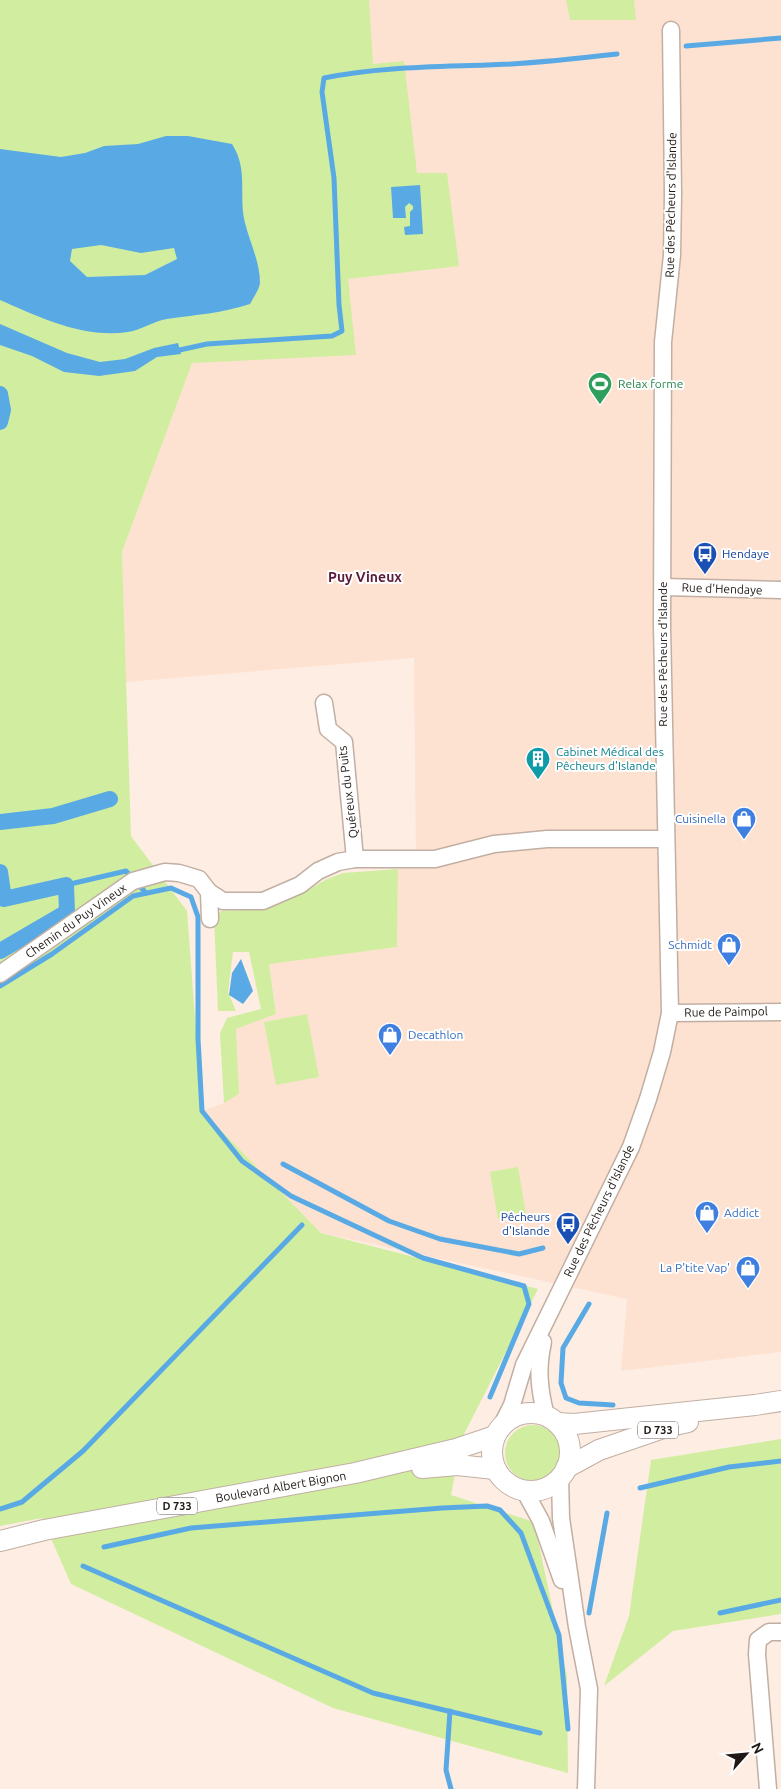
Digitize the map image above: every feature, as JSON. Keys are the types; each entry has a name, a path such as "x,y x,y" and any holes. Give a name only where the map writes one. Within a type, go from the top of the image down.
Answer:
{"main road":[{"name":"D 733","path":"551,1419 574,1424 781,1401"},
{"name":"D 733","path":"563,1473 599,1450 611,1445 666,1427 755,1405"},
{"path":"523,1413 535,1413 551,1419 565,1433 569,1444 570,1456 563,1473 550,1486 537,1490 524,1490 505,1482 495,1469 492,1455 499,1430 513,1417 523,1413"},
{"name":"Boulevard Albert Bignon","path":"0,1541 44,1530 355,1473 456,1449 499,1430"},
{"name":"Boulevard Albert Bignon","path":"355,1473 456,1465 495,1469"}],"street":[{"name":"Rue des Pêcheurs d'Islande","path":"499,1430 512,1405 524,1365 631,1147 662,1052 670,1013 662,636 663,342 672,255 673,194 671,30"},
{"name":"Rue d'Hendaye","path":"663,587 781,590"},
{"name":"Quéreux du Puits","path":"324,703 328,729 344,742 355,859"},
{"name":"Chemin du Puy Vineux","path":"0,974 137,880 165,872 179,872 199,879 209,892 223,902 263,901 300,885 318,871 331,865 355,859 435,859 494,844 547,839 666,839"},
{"path":"209,892 210,919"},
{"name":"Rue de Paimpol","path":"670,1013 781,1012"},
{"name":"Rue des Pêcheurs d'Islande","path":"548,1314 538,1363 541,1398 551,1419"},
{"path":"563,1473 560,1518 577,1628 589,1689 586,1789"},
{"path":"524,1490 541,1521 577,1628"},
{"path":"768,1789 757,1654 758,1640 770,1632 781,1632"}],"shaded area":[{"path":"0,0 781,0 781,1352 621,1371 627,1299 321,1233 202,1111 224,1103 239,1094 236,1029 276,1014 269,963 397,947 398,869 416,855 414,658 126,682 122,552 192,362"}],"green space":[{"path":"0,0 369,0 373,64 404,61 417,173 447,173 459,266 348,279 356,355 192,363 122,552 131,836 187,911 202,1111 321,1233 538,1289 462,1438 451,1495 534,1522 567,1676 568,1773 333,1708 71,1584 42,1518 0,1526"},
{"path":"566,0 634,0 636,20 570,20"},
{"path":"398,869 397,947 269,964 276,1014 236,1029 239,1094 224,1103 220,1033 227,1018 261,1009 249,952 233,952 228,992 236,1011 218,1011 214,919 221,911 264,909 303,893 325,880 343,873"},
{"path":"307,1014 319,1077 276,1085 264,1022"},
{"path":"518,1167 526,1214 498,1219 490,1172"},
{"path":"533,1425 553,1433 561,1453 553,1473 533,1481 513,1473 505,1453 513,1433"},
{"path":"781,1439 781,1614 673,1631 604,1686 629,1616 651,1460"}],"water":[{"path":"166,136 188,136 232,144 242,173 245,223 260,275 259,286 250,304 219,312 167,319 133,331 111,333 95,332 62,325 0,300 0,149 61,157 85,153 104,146 138,144","holes":["101,245 141,253 174,248 177,259 145,275 87,277 70,261 72,249"]},
{"path":"420,185 423,234 405,235 404,227 410,226 410,212 413,206 409,203 405,207 406,218 393,218 391,187"},
{"path":"0,324 67,353 100,362 125,359 154,348 178,343 181,354 157,357 135,371 99,376 64,372 32,356 0,345"},
{"path":"241,959 253,991 243,1004 229,995 232,973"}],"waterway":[{"path":"686,46 781,38"},
{"path":"175,351 207,344 332,336 342,331 339,305 334,178 322,92 324,78 385,70 519,64 617,54"},
{"path":"0,394 3,410 0,422"},
{"path":"0,822 53,816 110,799"},
{"path":"66,885 126,871 146,893"},
{"path":"0,872 4,899 66,885 67,912 0,951"},
{"path":"0,986 52,954 133,896 171,888 191,897 198,917 198,1039 202,1111 242,1161 291,1196 423,1258 524,1286 529,1304 490,1397"},
{"path":"283,1164 389,1221 440,1239 519,1254 543,1248"},
{"path":"0,1509 22,1502 83,1451 302,1225"},
{"path":"589,1304 563,1348 561,1383 566,1398 579,1403 613,1405"},
{"path":"640,1488 729,1467 781,1461"},
{"path":"104,1547 191,1528 442,1508 487,1506 500,1510 521,1533 559,1635 568,1729"},
{"path":"589,1613 607,1513"},
{"path":"83,1566 373,1693 540,1733"},
{"path":"720,1613 781,1600"},
{"path":"450,1711 446,1770 451,1789"}],"place":[{"name":"Relax forme","path":"600,405"},
{"name":"Hendaye","path":"705,575"},
{"name":"Cabinet Médical des Pêcheurs d'Islande","path":"538,780"},
{"name":"Cuisinella","path":"744,840"},
{"name":"Schmidt","path":"729,966"},
{"name":"Decathlon","path":"390,1056"},
{"name":"Addict","path":"707,1234"},
{"name":"Pêcheurs d'Islande","path":"568,1245"},
{"name":"La P'tite Vap'","path":"748,1289"}],"district":[{"name":"Puy Vineux","path":"365,577"}]}
